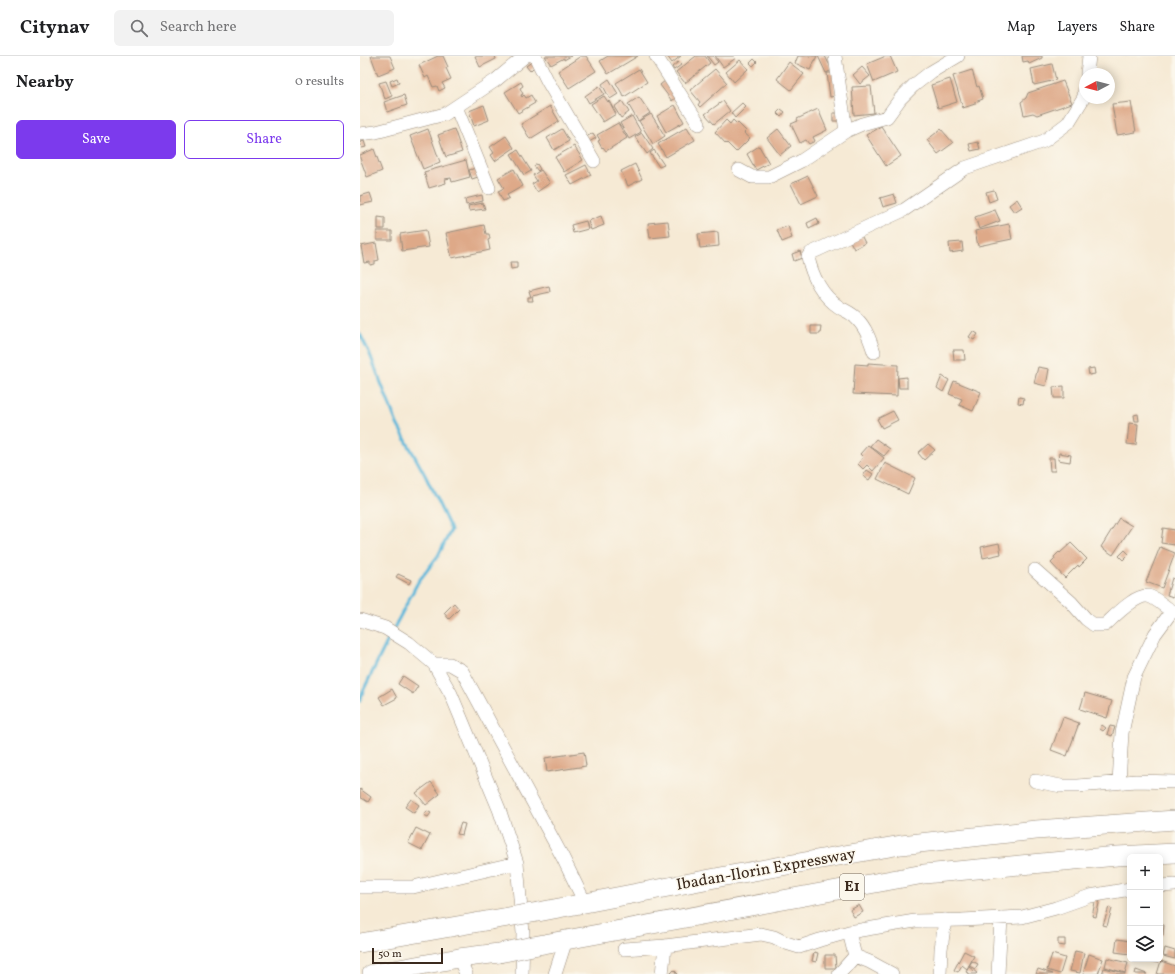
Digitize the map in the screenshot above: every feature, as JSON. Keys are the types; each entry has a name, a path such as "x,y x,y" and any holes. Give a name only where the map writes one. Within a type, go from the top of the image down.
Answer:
{"highway":[{"name":"Ibadan-Ilorin Expressway","path":"360,943 538,912 901,845 1036,830 1175,820"},
{"name":"Ibadan-Ilorin Expressway","path":"372,974 462,966 499,953 533,946 924,874 1117,856 1175,853"}],"street":[{"path":"360,134 376,132 445,114 496,80 525,56"},
{"path":"535,56 548,82 594,161"},
{"path":"656,56 699,124"},
{"path":"835,56 846,131"},
{"path":"739,170 752,177 769,176 801,161 846,131 862,124 887,117 912,86 931,72 958,56"},
{"path":"1088,68 1089,56"},
{"path":"874,352 866,330 857,319 849,312 838,306 821,291 810,267 808,258 811,253 904,210 965,168 1044,141 1068,123 1080,104"},
{"path":"456,106 489,188"},
{"path":"1035,570 1094,625 1105,626 1128,605 1141,597 1149,596 1173,612 1156,634 1134,677 1122,733 1119,782"},
{"path":"360,620 385,628 409,643 434,664 451,694 499,809 517,863 523,933 522,974"},
{"path":"434,664 450,664 462,671 563,858 585,903"},
{"path":"1035,781 1061,786 1136,781 1175,782"},
{"path":"360,887 413,887 517,863"},
{"path":"1163,886 1175,885"},
{"path":"624,949 665,946 761,934 774,937 799,947 849,932 915,921 1022,917 1056,908 1090,896 1127,890"},
{"path":"998,974 1001,918"},
{"path":"940,974 941,950 945,920"},
{"path":"849,932 855,956"},
{"path":"555,974 566,940"},
{"path":"662,974 665,946"},
{"path":"839,974 855,956"},
{"path":"855,956 892,974"}],"building":[{"path":"371,56 390,56 395,68 378,75"},
{"path":"438,56 443,56 451,79 442,83 445,88 439,91 437,86 433,87 428,76 425,78 419,65"},
{"path":"475,56 495,56 496,59 480,67"},
{"path":"545,56 571,56 551,65"},
{"path":"581,56 586,56 596,71 569,88 558,71"},
{"path":"608,56 638,56 608,74 600,61"},
{"path":"667,56 681,56 672,63"},
{"path":"696,56 705,56 710,63 685,83 676,72"},
{"path":"707,56 713,56 718,62 714,65"},
{"path":"715,56 734,56 736,58 723,67"},
{"path":"798,56 817,56 810,70 795,63"},
{"path":"818,56 825,56 832,70 826,73"},
{"path":"886,56 890,56 897,72 874,82 867,64"},
{"path":"1022,56 1042,56 1042,58 1029,64 1028,61 1023,62"},
{"path":"754,59 757,62 753,66 750,63"},
{"path":"740,60 748,69 734,82 726,72"},
{"path":"533,61 536,65 530,71 526,66"},
{"path":"678,62 681,65 674,70 672,67"},
{"path":"789,62 804,74 791,90 777,79"},
{"path":"1052,64 1056,80 1034,85 1031,69"},
{"path":"862,67 870,76 860,84 853,75"},
{"path":"639,69 647,82 624,97 616,83"},
{"path":"715,69 727,83 700,107 698,105 700,102 690,90"},
{"path":"972,70 977,87 979,86 983,99 975,102 975,104 963,108 953,76"},
{"path":"827,73 833,73 836,96 830,97"},
{"path":"397,78 399,83 392,86 390,81"},
{"path":"609,79 618,94 610,99 602,84"},
{"path":"950,79 957,102 938,108 931,85"},
{"path":"666,80 678,96 672,101 660,85"},
{"path":"386,81 392,96 385,99 379,83"},
{"path":"1063,81 1072,103 1037,115 1033,113 1024,115 1021,102 1026,98 1028,93"},
{"path":"521,82 523,86 520,88 523,94 521,95 522,97 524,95 526,98 531,95 535,103 518,113 505,92"},
{"path":"599,86 604,94 589,103 585,96"},
{"path":"871,86 874,113 854,115 852,87"},
{"path":"404,95 407,105 387,112 384,102"},
{"path":"604,96 608,102 609,101 616,114 603,122 591,104"},
{"path":"639,97 650,113 638,121 628,104"},
{"path":"622,101 629,112 621,118 614,107"},
{"path":"723,101 730,111 714,124 705,114"},
{"path":"1131,102 1136,132 1117,135 1112,104"},
{"path":"742,103 746,107 735,118 731,113"},
{"path":"484,105 489,120 474,126 469,111"},
{"path":"675,105 684,122 666,132 657,116"},
{"path":"550,106 559,121 530,139 521,124"},
{"path":"781,109 785,112 781,117 777,113"},
{"path":"818,109 827,130 813,137 815,141 809,144 806,140 800,143 791,124 798,121 797,119"},
{"path":"833,113 838,113 839,121 833,121"},
{"path":"651,114 665,136 653,144 639,121"},
{"path":"632,116 641,132 629,139 620,123"},
{"path":"726,120 730,124 733,120 737,124 738,123 746,131 744,133 750,138 736,152 715,132"},
{"path":"618,123 627,138 606,151 603,147 602,148 598,141 600,140 597,135"},
{"path":"881,126 901,156 886,166 866,135"},
{"path":"687,127 695,140 666,157 658,144"},
{"path":"428,129 440,162 423,169 410,136"},
{"path":"454,129 462,152 446,157 438,135"},
{"path":"562,129 569,141 554,150 547,138"},
{"path":"778,129 791,146 780,155 767,138"},
{"path":"941,129 953,143 938,154 927,140"},
{"path":"593,133 596,138 589,142 586,137"},
{"path":"642,133 653,149 647,154 635,137"},
{"path":"506,136 514,148 495,161 491,155 494,153 490,147"},
{"path":"364,141 366,147 362,148 360,142"},
{"path":"978,142 980,149 971,151 969,144"},
{"path":"574,146 583,160 564,172 555,157"},
{"path":"759,146 769,163 756,170 747,154"},
{"path":"374,149 382,171 367,177 360,155"},
{"path":"518,150 531,171 524,175 511,154"},
{"path":"654,150 664,165 659,167 650,153"},
{"path":"466,160 470,177 452,182 451,178 445,179 446,183 429,188 424,172"},
{"path":"537,164 540,169 538,171 534,166"},
{"path":"635,164 642,179 628,186 621,171"},
{"path":"586,165 591,175 572,185 566,175"},
{"path":"476,168 478,177 472,179 469,170"},
{"path":"514,169 523,186 507,195 509,198 503,201 498,191 504,188 498,178"},
{"path":"541,170 550,183 537,192 532,184 537,181 533,175"},
{"path":"808,176 818,196 801,204 791,184"},
{"path":"994,190 997,199 989,202 986,192"},
{"path":"370,193 373,202 360,205 360,196"},
{"path":"894,194 897,203 883,207 880,198"},
{"path":"482,195 483,201 466,205 465,199"},
{"path":"1017,199 1022,207 1014,212 1009,205"},
{"path":"483,203 485,209 469,211 468,206"},
{"path":"995,210 1000,221 979,229 975,217"},
{"path":"601,216 604,225 591,230 588,221"},
{"path":"378,217 385,218 385,229 378,229"},
{"path":"817,218 819,224 809,229 807,223"},
{"path":"586,221 588,229 573,233 571,225"},
{"path":"668,221 670,236 650,238 648,223"},
{"path":"1009,224 1012,239 978,246 975,231"},
{"path":"484,225 486,234 489,234 490,239 488,240 490,250 452,258 446,233"},
{"path":"788,226 792,238 782,242 777,230"},
{"path":"426,230 429,247 402,251 400,234"},
{"path":"377,231 392,231 392,240 377,240"},
{"path":"718,232 719,246 700,248 698,234"},
{"path":"861,235 865,243 854,249 850,241"},
{"path":"962,242 963,251 950,253 949,243"},
{"path":"376,243 379,260 375,261 375,264 370,265 370,262 364,263 361,246"},
{"path":"800,251 802,258 794,261 792,254"},
{"path":"510,262 517,262 517,268 511,269"},
{"path":"549,286 550,292 532,296 533,301 528,301 528,297 531,297 529,291"},
{"path":"811,326 821,326 820,334 811,334"},
{"path":"973,331 978,334 974,340 969,337"},
{"path":"953,350 964,350 965,360 954,360"},
{"path":"868,363 898,365 897,396 853,394 855,364 868,365"},
{"path":"1038,367 1049,369 1046,386 1034,383"},
{"path":"1094,368 1095,374 1089,375 1088,369"},
{"path":"942,376 949,380 943,392 937,388"},
{"path":"907,377 907,388 899,388 898,378"},
{"path":"954,381 981,392 973,411 959,405 962,399 949,394"},
{"path":"1064,386 1064,398 1054,398 1053,387"},
{"path":"1019,397 1024,398 1023,404 1018,403"},
{"path":"893,411 898,420 882,428 877,419"},
{"path":"1138,414 1139,421 1135,421 1134,415"},
{"path":"1129,423 1138,424 1136,445 1127,444"},
{"path":"876,439 890,449 884,456 870,446"},
{"path":"928,444 935,450 924,460 918,453"},
{"path":"868,445 884,458 873,471 867,465 863,469 858,464 863,457 860,454"},
{"path":"1059,453 1071,455 1070,462 1058,460"},
{"path":"1049,458 1054,458 1055,471 1050,471"},
{"path":"885,463 915,478 908,494 877,479"},
{"path":"867,470 873,474 869,480 863,476"},
{"path":"1119,518 1132,526 1113,555 1101,547"},
{"path":"1163,528 1175,530 1175,545 1161,543"},
{"path":"999,543 1001,554 983,558 981,547"},
{"path":"1071,543 1087,559 1079,567 1078,565 1065,578 1051,563 1059,552 1060,553"},
{"path":"1160,547 1175,553 1162,588 1146,582"},
{"path":"1125,550 1129,554 1123,560 1119,556"},
{"path":"398,574 411,580 409,584 396,577"},
{"path":"1172,578 1175,579 1175,592 1173,597 1167,595"},
{"path":"454,603 459,609 449,619 444,613"},
{"path":"403,676 418,686 413,694 398,684"},
{"path":"392,689 397,698 384,705 379,697"},
{"path":"1085,693 1112,701 1107,718 1080,709"},
{"path":"1063,717 1079,723 1067,756 1051,750"},
{"path":"1102,725 1106,728 1103,731 1100,729"},
{"path":"1110,726 1115,727 1112,736 1107,734"},
{"path":"584,752 586,766 547,772 545,758"},
{"path":"431,782 440,794 426,805 416,793"},
{"path":"360,789 371,797 368,802 360,797"},
{"path":"411,799 419,805 414,813 405,807"},
{"path":"427,811 431,813 428,817 424,815"},
{"path":"461,823 465,824 462,835 457,834"},
{"path":"416,828 430,835 422,850 408,843"},
{"path":"1096,898 1100,899 1096,917 1092,916"},
{"path":"859,905 863,912 854,917 850,910"},
{"path":"1109,907 1112,909 1107,926 1103,925"},
{"path":"1058,939 1065,939 1065,946 1058,945"},
{"path":"1117,939 1127,941 1127,954 1115,952"},
{"path":"1165,948 1175,951 1175,959 1163,956"},
{"path":"964,951 974,956 967,969 962,965 958,972 954,970"},
{"path":"1075,951 1084,953 1080,973 1070,971"},
{"path":"814,952 818,953 816,962 812,961"},
{"path":"1052,954 1065,958 1060,974 1047,970"},
{"path":"1089,954 1103,959 1098,974 1083,974"},
{"path":"825,955 835,955 836,968 825,968"},
{"path":"1107,958 1128,963 1125,973 1105,967"},
{"path":"972,961 978,964 975,969 969,966"},
{"path":"1161,962 1175,966 1175,974 1157,974"},
{"path":"969,967 977,973 970,974 966,972"},
{"path":"1104,968 1125,973 1125,974 1102,974"},
{"path":"1038,969 1053,974 1036,974"},
{"path":"674,970 678,974 670,974"},
{"path":"1136,970 1147,974 1135,974"}],"waterway":[{"path":"360,334 369,352 397,424 425,475 451,530 438,556 418,582 394,628"},
{"path":"360,701 363,691 390,636"}]}
